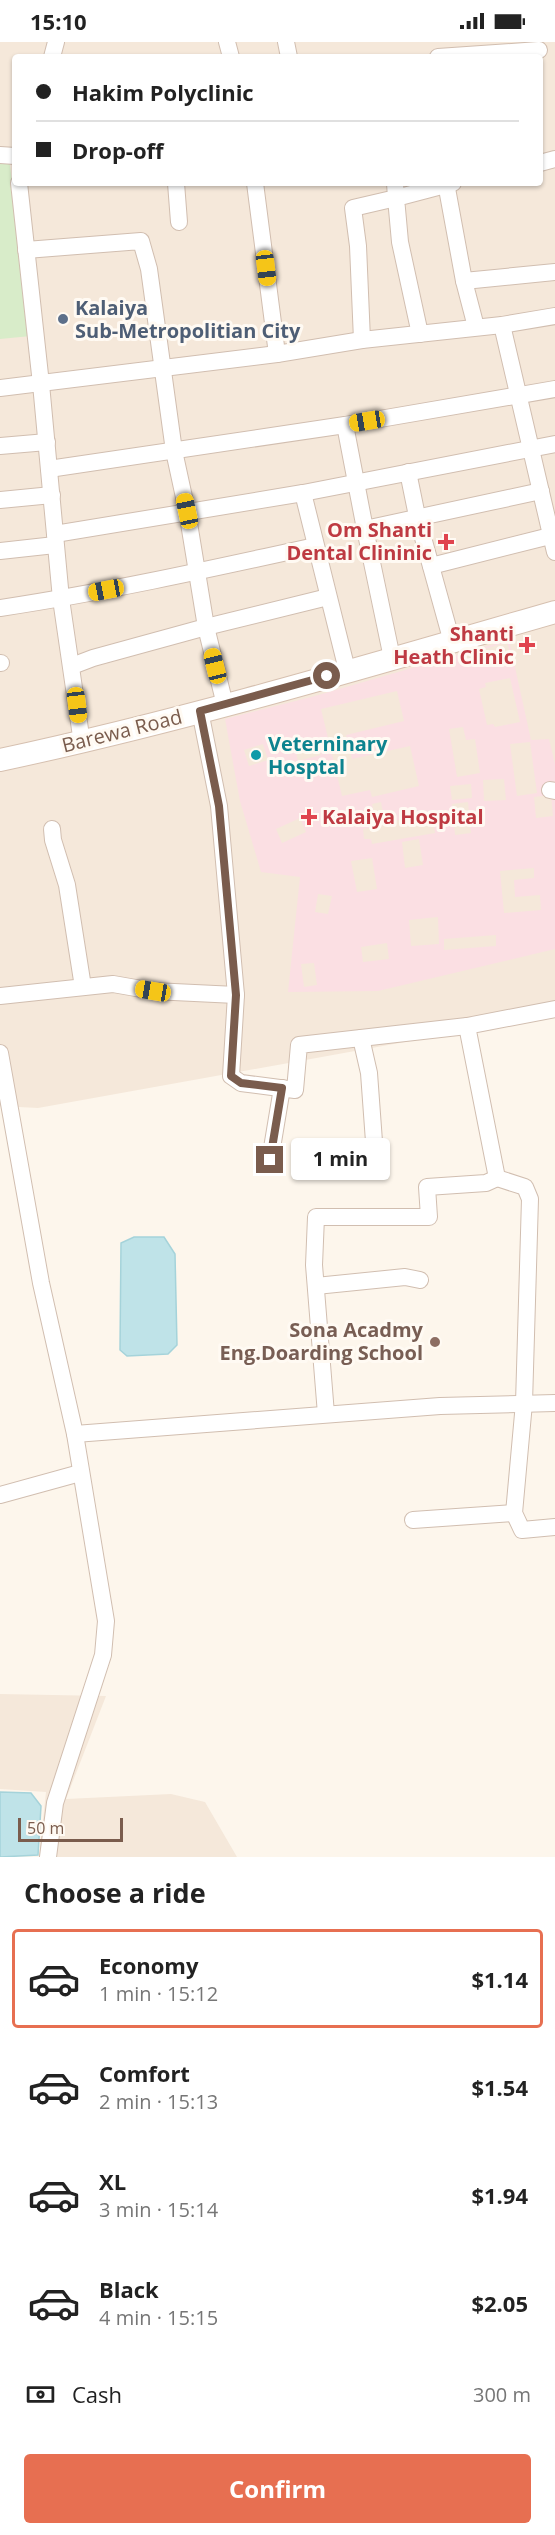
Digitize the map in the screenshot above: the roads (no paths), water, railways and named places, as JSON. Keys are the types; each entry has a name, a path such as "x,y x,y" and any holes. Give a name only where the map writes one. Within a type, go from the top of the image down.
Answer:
{"main road":[{"name":"Barewa Road","path":"0,760 82,743 225,705 555,612"}],"street":[{"path":"481,54 539,50"},
{"path":"19,186 47,442 61,599 82,743"},
{"path":"176,186 179,222"},
{"path":"255,186 277,354"},
{"path":"362,340 358,246 353,208 395,190 430,186"},
{"path":"448,186 464,281 476,327"},
{"path":"395,190 400,242 420,334"},
{"path":"26,250 141,241 149,269 174,452 187,511 206,627 225,705"},
{"path":"464,281 555,272"},
{"path":"0,388 161,366 277,354 362,340 502,326 555,316"},
{"path":"431,566 553,544 546,495 532,450 502,326"},
{"path":"49,468 174,452 555,389"},
{"path":"345,424 392,658"},
{"path":"0,446 47,442"},
{"path":"0,551 187,511 303,493 355,481 555,444"},
{"path":"408,472 417,516 452,642"},
{"path":"303,493 347,670"},
{"path":"0,500 52,495"},
{"path":"365,529 417,516 546,495"},
{"path":"0,608 61,599 315,546"},
{"path":"72,666 93,658 206,627 328,597"},
{"path":"200,711 219,806 236,995 231,1076 241,1083 295,1090 298,1045 467,1026 555,1008"},
{"path":"52,829 53,840 67,885 82,987"},
{"path":"0,996 113,984 153,991 236,995"},
{"path":"467,1026 497,1178"},
{"path":"361,1038 369,1072 376,1169"},
{"path":"0,1053 41,1283 75,1434 106,1622 103,1655 55,1803 48,1857"},
{"path":"270,1160 282,1088"},
{"path":"326,1414 316,1286 316,1217 429,1216 427,1187 486,1183 497,1178 525,1186 530,1199 524,1403 514,1513 522,1530 555,1527"},
{"path":"316,1286 405,1277 420,1280"},
{"path":"75,1434 440,1406 555,1403"},
{"path":"0,1494 80,1473"},
{"path":"413,1520 514,1513"}],"water":[{"path":"134,1237 164,1237 175,1254 177,1345 168,1354 127,1356 120,1350 121,1243"},
{"path":"0,1792 31,1793 41,1806 38,1855 0,1857"}],"place":[{"name":"Kalaiya Sub-Metropolitian City","path":"63,319"},
{"name":"Om Shanti Dental Clininic","path":"446,542"},
{"name":"Shanti Heath Clinic","path":"527,645"},
{"name":"Veterninary Hosptal","path":"256,755"},
{"name":"Kalaiya Hospital","path":"309,817"},
{"name":"Sona Acadmy Eng.Doarding School","path":"435,1342"}]}
